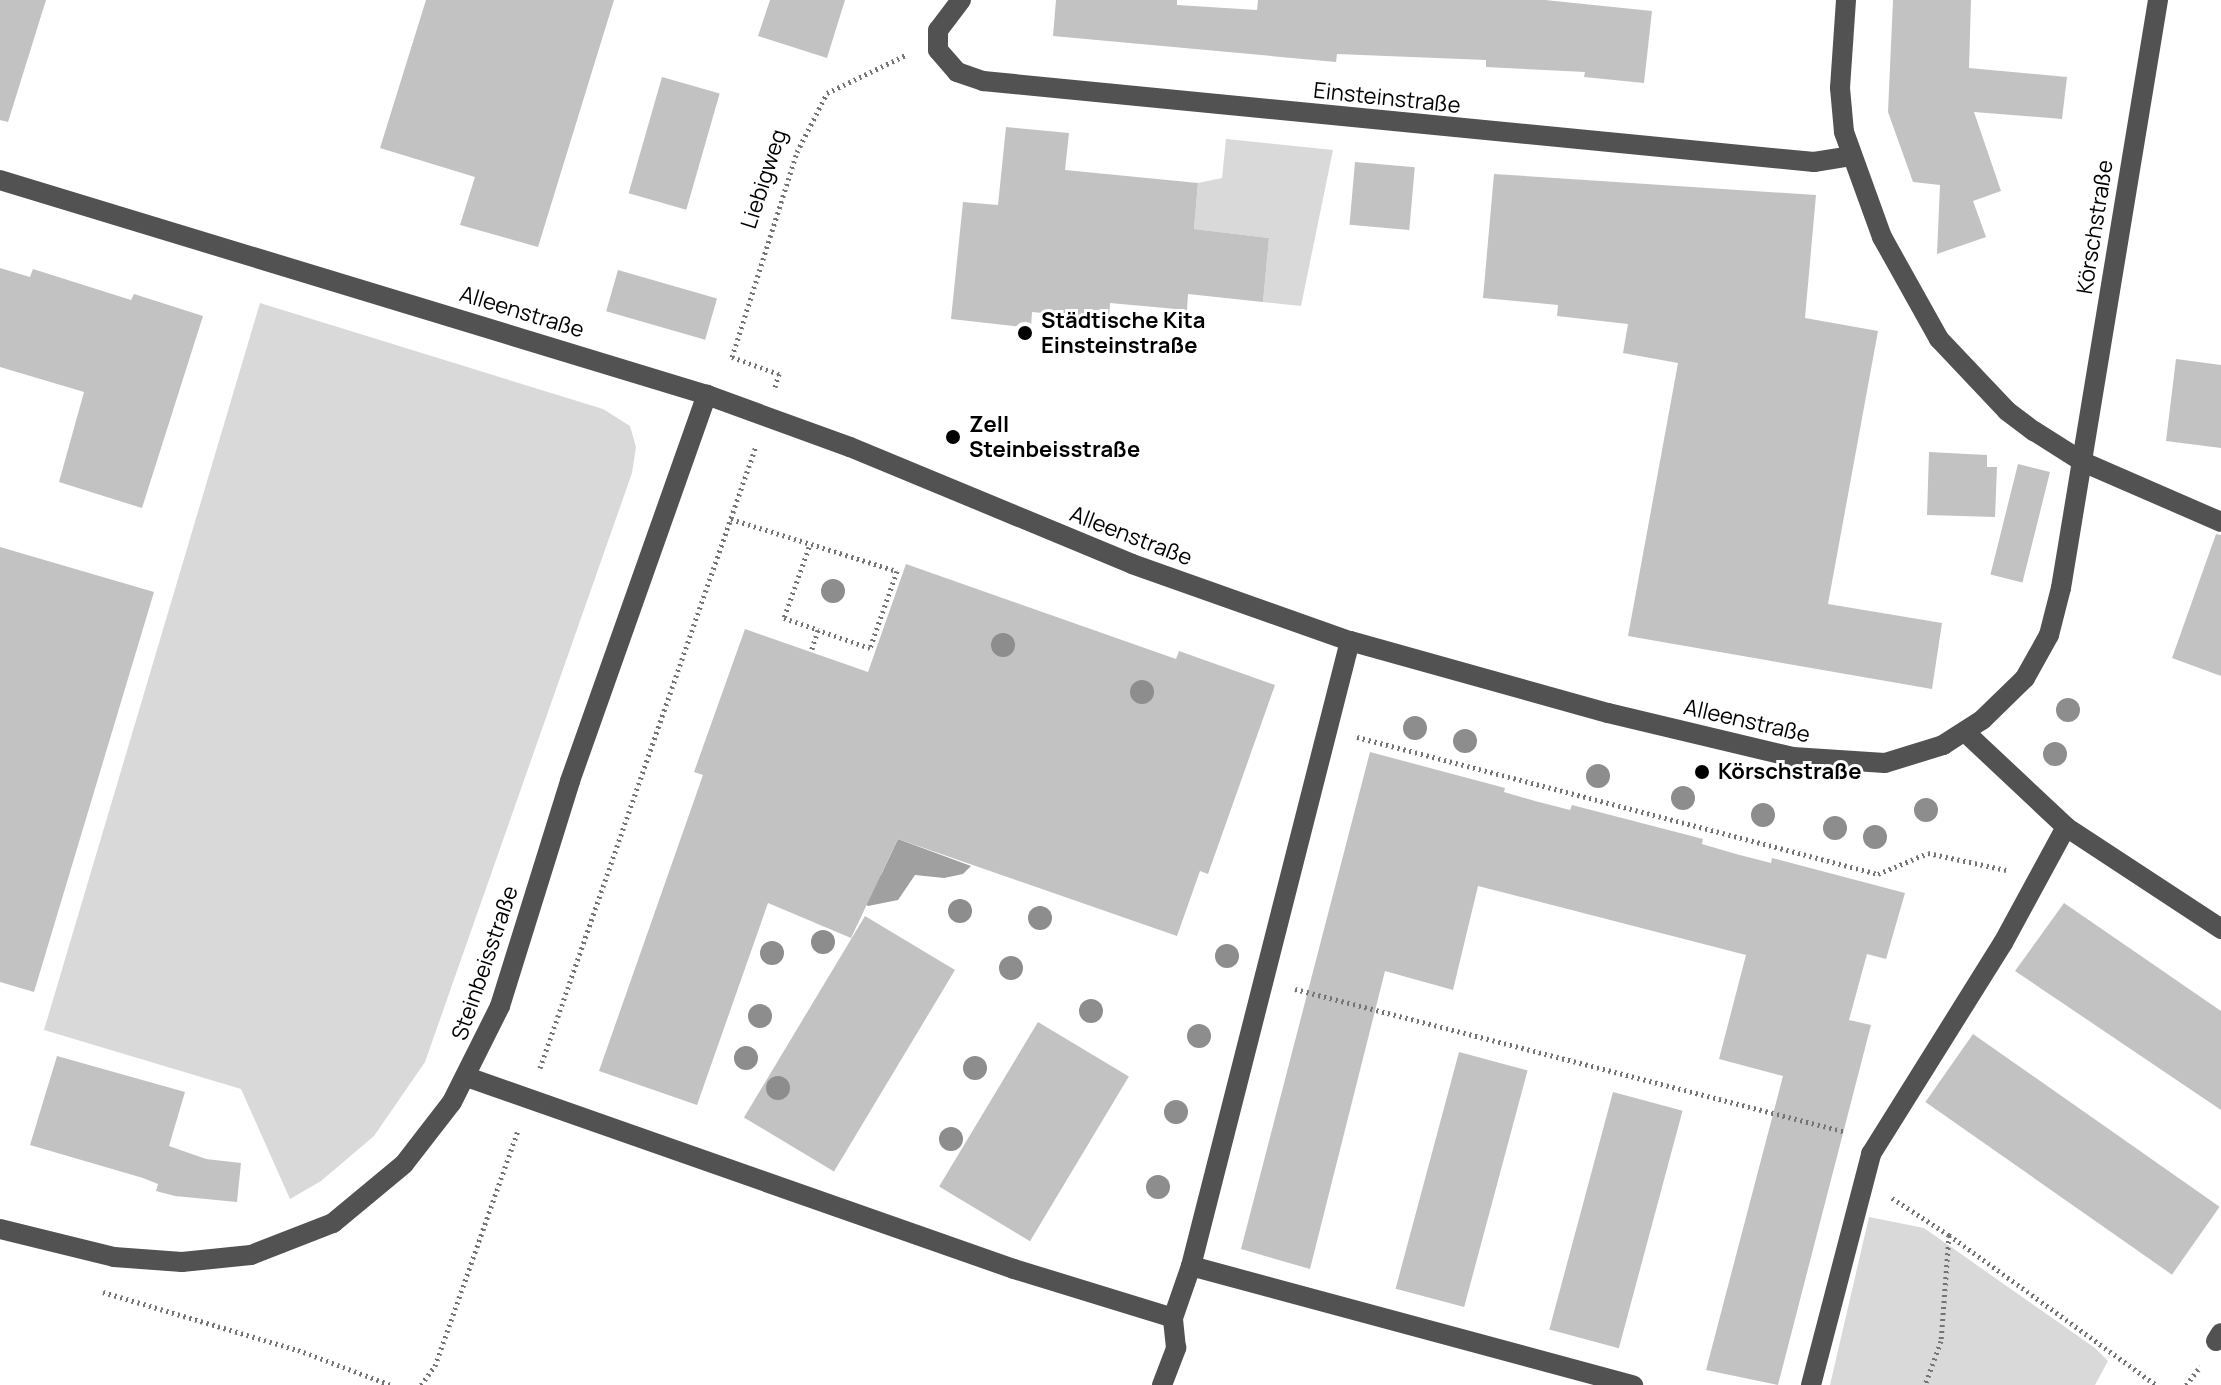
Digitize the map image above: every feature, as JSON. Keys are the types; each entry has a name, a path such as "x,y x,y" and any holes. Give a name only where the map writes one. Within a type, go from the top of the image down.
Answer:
{"street":[{"path":"936,42 942,23 961,0"},
{"path":"1846,0 1840,99 1851,156 1882,237 1939,339 2007,411 2083,462 2221,522"},
{"name":"Körschstraße","path":"2083,462 2158,0"},
{"name":"Einsteinstraße","path":"936,42 950,67 983,81 1814,162 1851,156"},
{"name":"Alleenstraße","path":"0,180 707,395 1132,564 1350,641 1608,713 1812,760 1895,761 1965,732 2012,693 2043,650 2061,588 2083,462"},
{"name":"Steinbeisstraße","path":"0,1229 84,1252 145,1260 217,1260 283,1245 333,1223 383,1186 437,1124 467,1077 505,994 570,781 707,395"},
{"path":"1162,1385 1176,1348 1173,1318 1191,1266 1261,981 1350,641"},
{"path":"1965,732 2066,827 2221,929"},
{"path":"1811,1385 1863,1182 1877,1143 2066,827"},
{"path":"467,1077 1014,1269 1173,1318"},
{"path":"1191,1266 1633,1385"}],"path":[{"name":"Liebigweg","path":"766,416 779,374 732,357 788,177 815,108 827,93 936,42"},
{"path":"421,1385 435,1366 766,416"},
{"path":"731,519 809,547 829,546 897,571 870,648 784,618 809,547"},
{"path":"811,652 818,630"},
{"path":"1328,729 1878,874 1933,853 2038,878"},
{"path":"1261,981 1877,1143"},
{"path":"1863,1182 1949,1235 2156,1385"},
{"path":"1925,1385 1941,1341 1949,1235"},
{"path":"93,1290 298,1350 391,1385"}],"shaded area":[{"path":"1226,139 1333,150 1301,306 1263,302 1269,238 1194,229 1198,183 1222,178"},
{"path":"260,303 603,409 630,426 636,447 632,473 425,1062 374,1136 321,1181 290,1199 241,1089 44,1030"},
{"path":"898,839 971,866 963,874 944,878 915,875 898,900 868,906 849,894 857,864 881,875"},
{"path":"1869,1217 1924,1228 2095,1348 2108,1361 2095,1385 1830,1385"}],"building":[{"path":"0,0 46,0 8,122 0,120"},
{"path":"426,0 614,0 538,247 460,225 475,177 380,148"},
{"path":"770,0 845,0 827,58 758,36"},
{"path":"1056,0 1177,0 1177,5 1257,10 1258,0 1545,0 1652,11 1644,83 1584,77 1585,72 1486,67 1486,60 1337,54 1336,62 1053,36"},
{"path":"1893,0 1971,0 1969,68 2067,77 2062,119 1974,112 2001,191 1973,201 1986,237 1937,254 1940,185 1913,182 1888,112"},
{"path":"662,77 720,94 686,210 629,193"},
{"name":"Städtische Kita Einsteinstraße","path":"1006,127 1069,133 1065,170 1198,183 1194,229 1269,238 1263,302 1188,294 1187,310 1110,303 1109,319 1032,312 1031,328 951,319 963,202 998,205"},
{"path":"1355,162 1415,167 1409,230 1350,225"},
{"path":"1494,174 1816,195 1805,318 1878,331 1828,604 1942,623 1932,689 1628,636 1678,363 1623,353 1628,324 1557,316 1558,305 1483,298"},
{"path":"0,268 30,277 33,269 131,300 134,294 203,316 142,508 59,482 84,392 0,367"},
{"path":"618,270 717,298 705,340 606,311"},
{"path":"2176,359 2221,365 2221,448 2166,441"},
{"path":"1929,452 1987,455 1987,467 1997,467 1995,517 1927,515"},
{"path":"2018,464 2050,472 2022,583 1990,575"},
{"path":"2216,534 2221,535 2221,676 2172,658"},
{"path":"0,547 154,592 34,992 0,982"},
{"path":"906,564 1176,659 1179,651 1275,685 1208,874 1200,871 1177,936 898,839 851,938 768,903 697,1105 599,1071 703,775 694,772 745,629 868,672"},
{"path":"1370,752 1505,788 1504,792 1535,801 1570,810 1572,805 1703,839 1702,844 1736,854 1771,863 1772,858 1905,893 1886,959 1867,954 1849,1020 1871,1025 1778,1385 1706,1370 1783,1076 1719,1059 1746,955 1478,886 1453,990 1385,971 1310,1269 1241,1249"},
{"path":"2064,903 2221,1011 2221,1110 2015,971"},
{"path":"865,916 955,970 834,1172 744,1117"},
{"path":"1038,1022 1129,1077 1030,1241 939,1187"},
{"path":"1973,1034 2220,1207 2172,1275 1925,1102"},
{"path":"1459,1052 1528,1070 1464,1307 1396,1289"},
{"path":"57,1056 185,1092 169,1146 206,1159 241,1163 237,1202 156,1191 158,1184 143,1178 30,1145"},
{"path":"1613,1092 1683,1111 1619,1348 1549,1330"}],"place":[{"name":"Städtische Kita Einsteinstraße","path":"1025,333"},
{"name":"Zell Steinbeisstraße","path":"953,437"},
{"name":"Körschstraße","path":"1702,772"}]}
